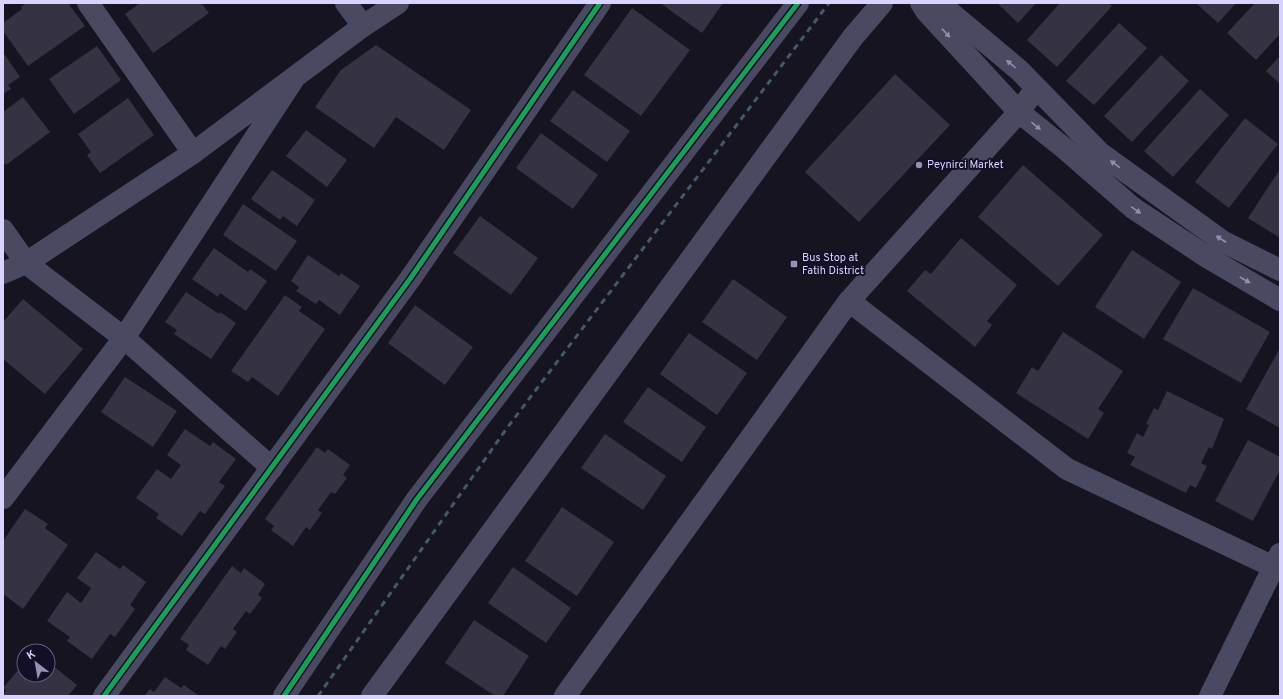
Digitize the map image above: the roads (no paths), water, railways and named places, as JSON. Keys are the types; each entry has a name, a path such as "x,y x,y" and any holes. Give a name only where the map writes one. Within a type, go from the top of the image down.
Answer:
{"street":[{"path":"88,3 193,153"},
{"path":"346,3 363,26"},
{"path":"3,273 26,263 193,153 293,80 363,26 398,3"},
{"path":"104,696 410,279 600,3"},
{"path":"284,696 416,498 798,3"},
{"path":"372,696 843,50 882,3"},
{"path":"921,3 926,11 1019,112 1064,148 1133,208 1207,257 1280,300"},
{"path":"939,3 1019,70 1100,153 1222,241 1280,270"},
{"path":"3,498 124,338 293,80"},
{"path":"564,696 849,301 1019,112 1036,88"},
{"path":"3,230 26,263 124,338 272,468"},
{"path":"849,301 1066,469 1277,560 1210,696"}],"railway":[{"path":"318,696 507,428 829,3"}],"place":[{"name":"Peynirci Market","path":"919,165"},
{"name":"Bus Stop at Fatih District","path":"794,264"}]}
